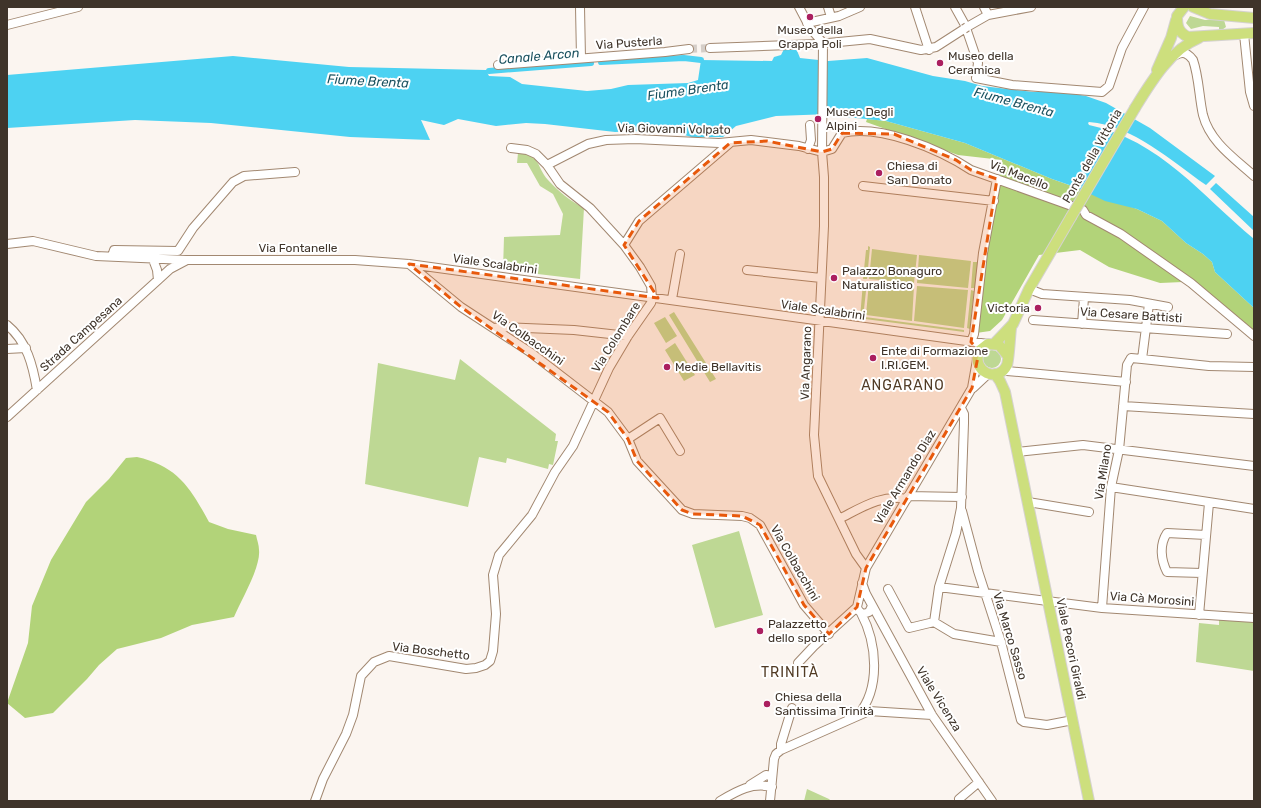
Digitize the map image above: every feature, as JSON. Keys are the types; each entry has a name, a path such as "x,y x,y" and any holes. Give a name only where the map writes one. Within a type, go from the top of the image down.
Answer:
{"main road":[{"path":"1152,81 1171,38 1178,11 1184,7 1188,7"},
{"path":"1193,7 1210,14 1225,17 1254,18"},
{"path":"1178,11 1179,30 1188,37 1224,34 1249,34"},
{"path":"1224,34 1229,29 1230,25 1225,17"},
{"path":"1152,81 1172,51 1188,37"},
{"path":"1161,69 1183,46 1201,37"},
{"name":"Ponte della Vittoria","path":"1029,289 1152,81"},
{"path":"1008,362 1011,326 1029,289"},
{"path":"991,374 980,367 978,355 1011,326"},
{"path":"991,344 1003,347 1008,362"},
{"name":"Viale Armando Diaz","path":"991,374 1004,370 1008,362"},
{"name":"Viale Pecori Giraldi","path":"1005,392 1008,362"},
{"name":"Viale Pecori Giraldi","path":"991,374 1000,381 1005,392 1089,801"}],"street":[{"path":"7,25 78,7"},
{"path":"580,7 581,58"},
{"path":"799,7 807,23 823,43"},
{"path":"828,7 831,17"},
{"path":"807,23 846,13 860,7"},
{"path":"915,7 929,50"},
{"path":"955,7 965,24 978,63 976,78 1012,86 1102,92 1110,86 1122,48 1144,7"},
{"path":"984,7 988,15"},
{"path":"710,48 823,43 870,39 911,49 929,50 988,15 1031,7"},
{"path":"1249,34 1250,92 1254,106"},
{"name":"Via Angarano","path":"823,43 822,152 824,176 824,226 814,435 816,462 818,476 856,554 866,568"},
{"name":"Via Pusterla","path":"498,65 689,49"},
{"path":"1176,55 1184,53 1189,55 1195,66 1204,116 1209,129 1231,157 1254,176"},
{"path":"808,149 811,140 810,125"},
{"name":"Via Macello","path":"822,152 832,149 842,133 861,131 894,134 956,160 971,170 1083,210 1086,215 1121,234 1190,283 1254,336"},
{"name":"Via Giovanni Volpato","path":"547,165 588,144 606,140 634,139 730,143 751,139 799,146 822,152"},
{"path":"624,245 639,221 730,143"},
{"path":"511,148 527,150 536,154 547,165"},
{"name":"Via Colombare","path":"547,165 560,184 590,208 624,245 651,286 651,303 628,336 593,400"},
{"path":"112,256 114,250 178,251 193,228 233,182 244,176 296,172"},
{"path":"978,355 971,342 974,334 983,252 997,179"},
{"path":"863,186 994,201"},
{"path":"7,244 33,241 96,256 112,256 171,265"},
{"path":"672,299 680,254"},
{"name":"Via Fontanelle","path":"171,265 187,260 355,260 409,264"},
{"path":"152,261 157,270 158,280"},
{"name":"Viale Scalabrini","path":"409,264 672,299 820,322 991,344"},
{"name":"Via Colbacchini","path":"409,264 462,307 530,352 608,412 628,439 637,461 682,510 693,514 742,516 750,518 760,525 804,605 829,634"},
{"name":"Strada Campesana","path":"7,417 158,280 171,265"},
{"path":"747,270 821,278"},
{"path":"1029,289 1042,294 1130,300 1168,307"},
{"path":"1082,324 1084,298"},
{"path":"1149,304 1142,355 1208,366 1254,367"},
{"name":"Via Cesare Battisti","path":"1033,320 1227,334"},
{"path":"7,325 13,330 26,348 37,390"},
{"path":"494,328 504,327 574,330 628,336"},
{"path":"7,349 26,348"},
{"name":"Viale Armando Diaz","path":"859,609 862,580 866,568 972,388 978,355"},
{"name":"Via Milano","path":"1102,608 1111,487 1119,450 1127,365 1131,358 1142,355"},
{"path":"1008,362 1126,382"},
{"name":"Viale Armando Diaz","path":"972,388 991,374"},
{"name":"Via Boschetto","path":"315,801 323,779 346,734 353,715 361,676 374,662 389,656 466,669 485,666 490,661 493,651 496,614 493,574 495,565 499,555 532,515 555,472 574,446 593,400"},
{"path":"1123,406 1254,414"},
{"path":"7,407 18,407"},
{"path":"934,622 939,587 956,533 961,508 964,418 961,408"},
{"path":"628,439 660,418 680,451"},
{"path":"1018,452 1083,445 1254,466"},
{"path":"1111,487 1254,509"},
{"path":"839,519 875,501 887,498 962,498"},
{"path":"1028,502 1089,512"},
{"path":"1199,615 1209,503"},
{"name":"Via Marco Sasso","path":"961,508 985,593 1001,642 1021,720 1024,722 1047,725 1073,720"},
{"path":"1202,573 1166,572 1162,562 1162,543 1167,533 1206,535"},
{"path":"798,663 851,614 859,609 869,612 870,602 863,587 862,580"},
{"name":"Via Cà Morosini","path":"939,587 1102,608 1254,618"},
{"path":"888,589 909,628 934,622 954,634 1001,642"},
{"path":"870,602 861,599 859,609 873,651 874,672 869,696 869,706 875,710"},
{"name":"Viale Vicenza","path":"870,602 932,716 992,801"},
{"path":"770,801 774,759 776,754 781,750 849,721 857,715 869,696"},
{"path":"781,750 781,744 792,708"},
{"path":"857,715 875,710 932,716"},
{"path":"720,801 749,786 766,775 772,776"},
{"path":"960,801 959,800 979,782"},
{"path":"749,786 761,784 772,786"}],"highlighted area":[{"path":"842,133 894,134 956,160 971,170 997,179 971,342 979,351 972,388 866,568 857,607 829,634 804,605 760,525 742,516 693,514 682,510 637,461 628,439 608,412 461,307 409,264 658,298 624,245 639,221 730,143 767,141 822,152 832,149"}],"green space":[{"path":"1190,16 1205,20 1221,19 1224,20 1226,27 1219,32 1219,27 1203,26 1191,29 1186,23"},
{"path":"867,119 886,121 965,143 1052,179 1137,209 1162,221 1186,243 1212,262 1215,272 1254,308 1254,340 1183,282 1160,283 1109,267 1080,250 1039,255 1002,320 990,331 976,333 979,297 1002,160 958,155 866,122"},
{"path":"518,153 531,156 537,162 548,180 560,192 584,208 580,279 503,270 504,237 560,235 563,214 553,194 540,186 527,163 517,163"},
{"path":"868,246 870,247 867,279 863,279 866,250 868,250"},
{"path":"872,249 917,255 914,283 869,279"},
{"path":"919,255 971,261 968,288 917,283"},
{"path":"973,262 978,262 975,288 971,288"},
{"path":"863,282 867,282 863,318 860,318"},
{"path":"869,282 914,286 912,321 866,315"},
{"path":"917,286 968,290 964,328 914,321"},
{"path":"971,290 974,291 970,329 967,328"},
{"path":"674,312 716,379 710,382 669,315"},
{"path":"665,317 677,336 666,343 654,323"},
{"path":"865,317 964,330 964,332 865,319"},
{"path":"675,343 695,375 684,381 665,350"},
{"path":"988,350 996,350 1001,355 999,366 996,368 988,368 983,363 983,355"},
{"path":"460,359 556,434 555,441 558,441 553,465 549,464 548,469 507,458 506,463 479,457 468,507 365,484 378,363 455,380"},
{"path":"137,457 162,466 181,480 195,498 209,522 228,529 256,535 259,548 259,557 250,584 234,617 192,625 161,638 117,649 99,665 53,713 25,718 7,703 28,643 32,606 51,560 86,502 109,479 126,458"},
{"path":"739,531 763,615 715,628 692,545"},
{"path":"1219,619 1254,621 1254,671 1196,662 1199,623 1219,625"},
{"path":"807,789 829,799 831,801 804,801"}],"water":[{"name":"Fiume Brenta","path":"796,48 800,58 828,61 867,58 933,76 965,81 982,86 1034,92 1063,92 1086,96 1106,103 1150,128 1215,176 1206,185 1137,137 1106,125 1088,123 1089,125 1114,132 1159,156 1198,188 1254,239 1254,308 1215,272 1212,262 1186,243 1162,221 1137,209 1105,201 1078,188 1052,179 965,143 886,121 836,116 831,114 776,116 736,126 723,137 691,137 669,130 615,132 545,124 526,123 496,126 458,119 444,125 421,120 430,140 350,137 211,123 135,120 7,128 7,75 233,56 349,67 486,70 489,76 510,77 522,84 587,91 611,89 628,85 688,83 698,80 701,60 772,61 774,57 781,55 784,49"},
{"path":"1216,183 1254,217 1254,231 1210,189"}],"waterway":[{"name":"Canale Arcon","path":"601,62 684,58 701,60"},
{"name":"Canale Arcon","path":"489,71 591,63"}],"tunnel":[{"path":"689,49 710,48"}],"place":[{"name":"Museo della Grappa Poli","path":"810,17"},
{"name":"Museo della Ceramica","path":"940,63"},
{"name":"Museo Degli Alpini","path":"818,119"},
{"name":"Chiesa di San Donato","path":"879,173"},
{"name":"Palazzo Bonaguro Naturalistico","path":"834,278"},
{"name":"Victoria","path":"1038,308"},
{"name":"Ente di Formazione I.RI.GEM.","path":"873,358"},
{"name":"Medie Bellavitis","path":"667,367"},
{"name":"Palazzetto dello sport","path":"760,631"},
{"name":"Chiesa della Santissima Trinità","path":"767,704"}],"district":[{"name":"ANGARANO","path":"903,385"},
{"name":"TRINITÀ","path":"790,672"}]}
